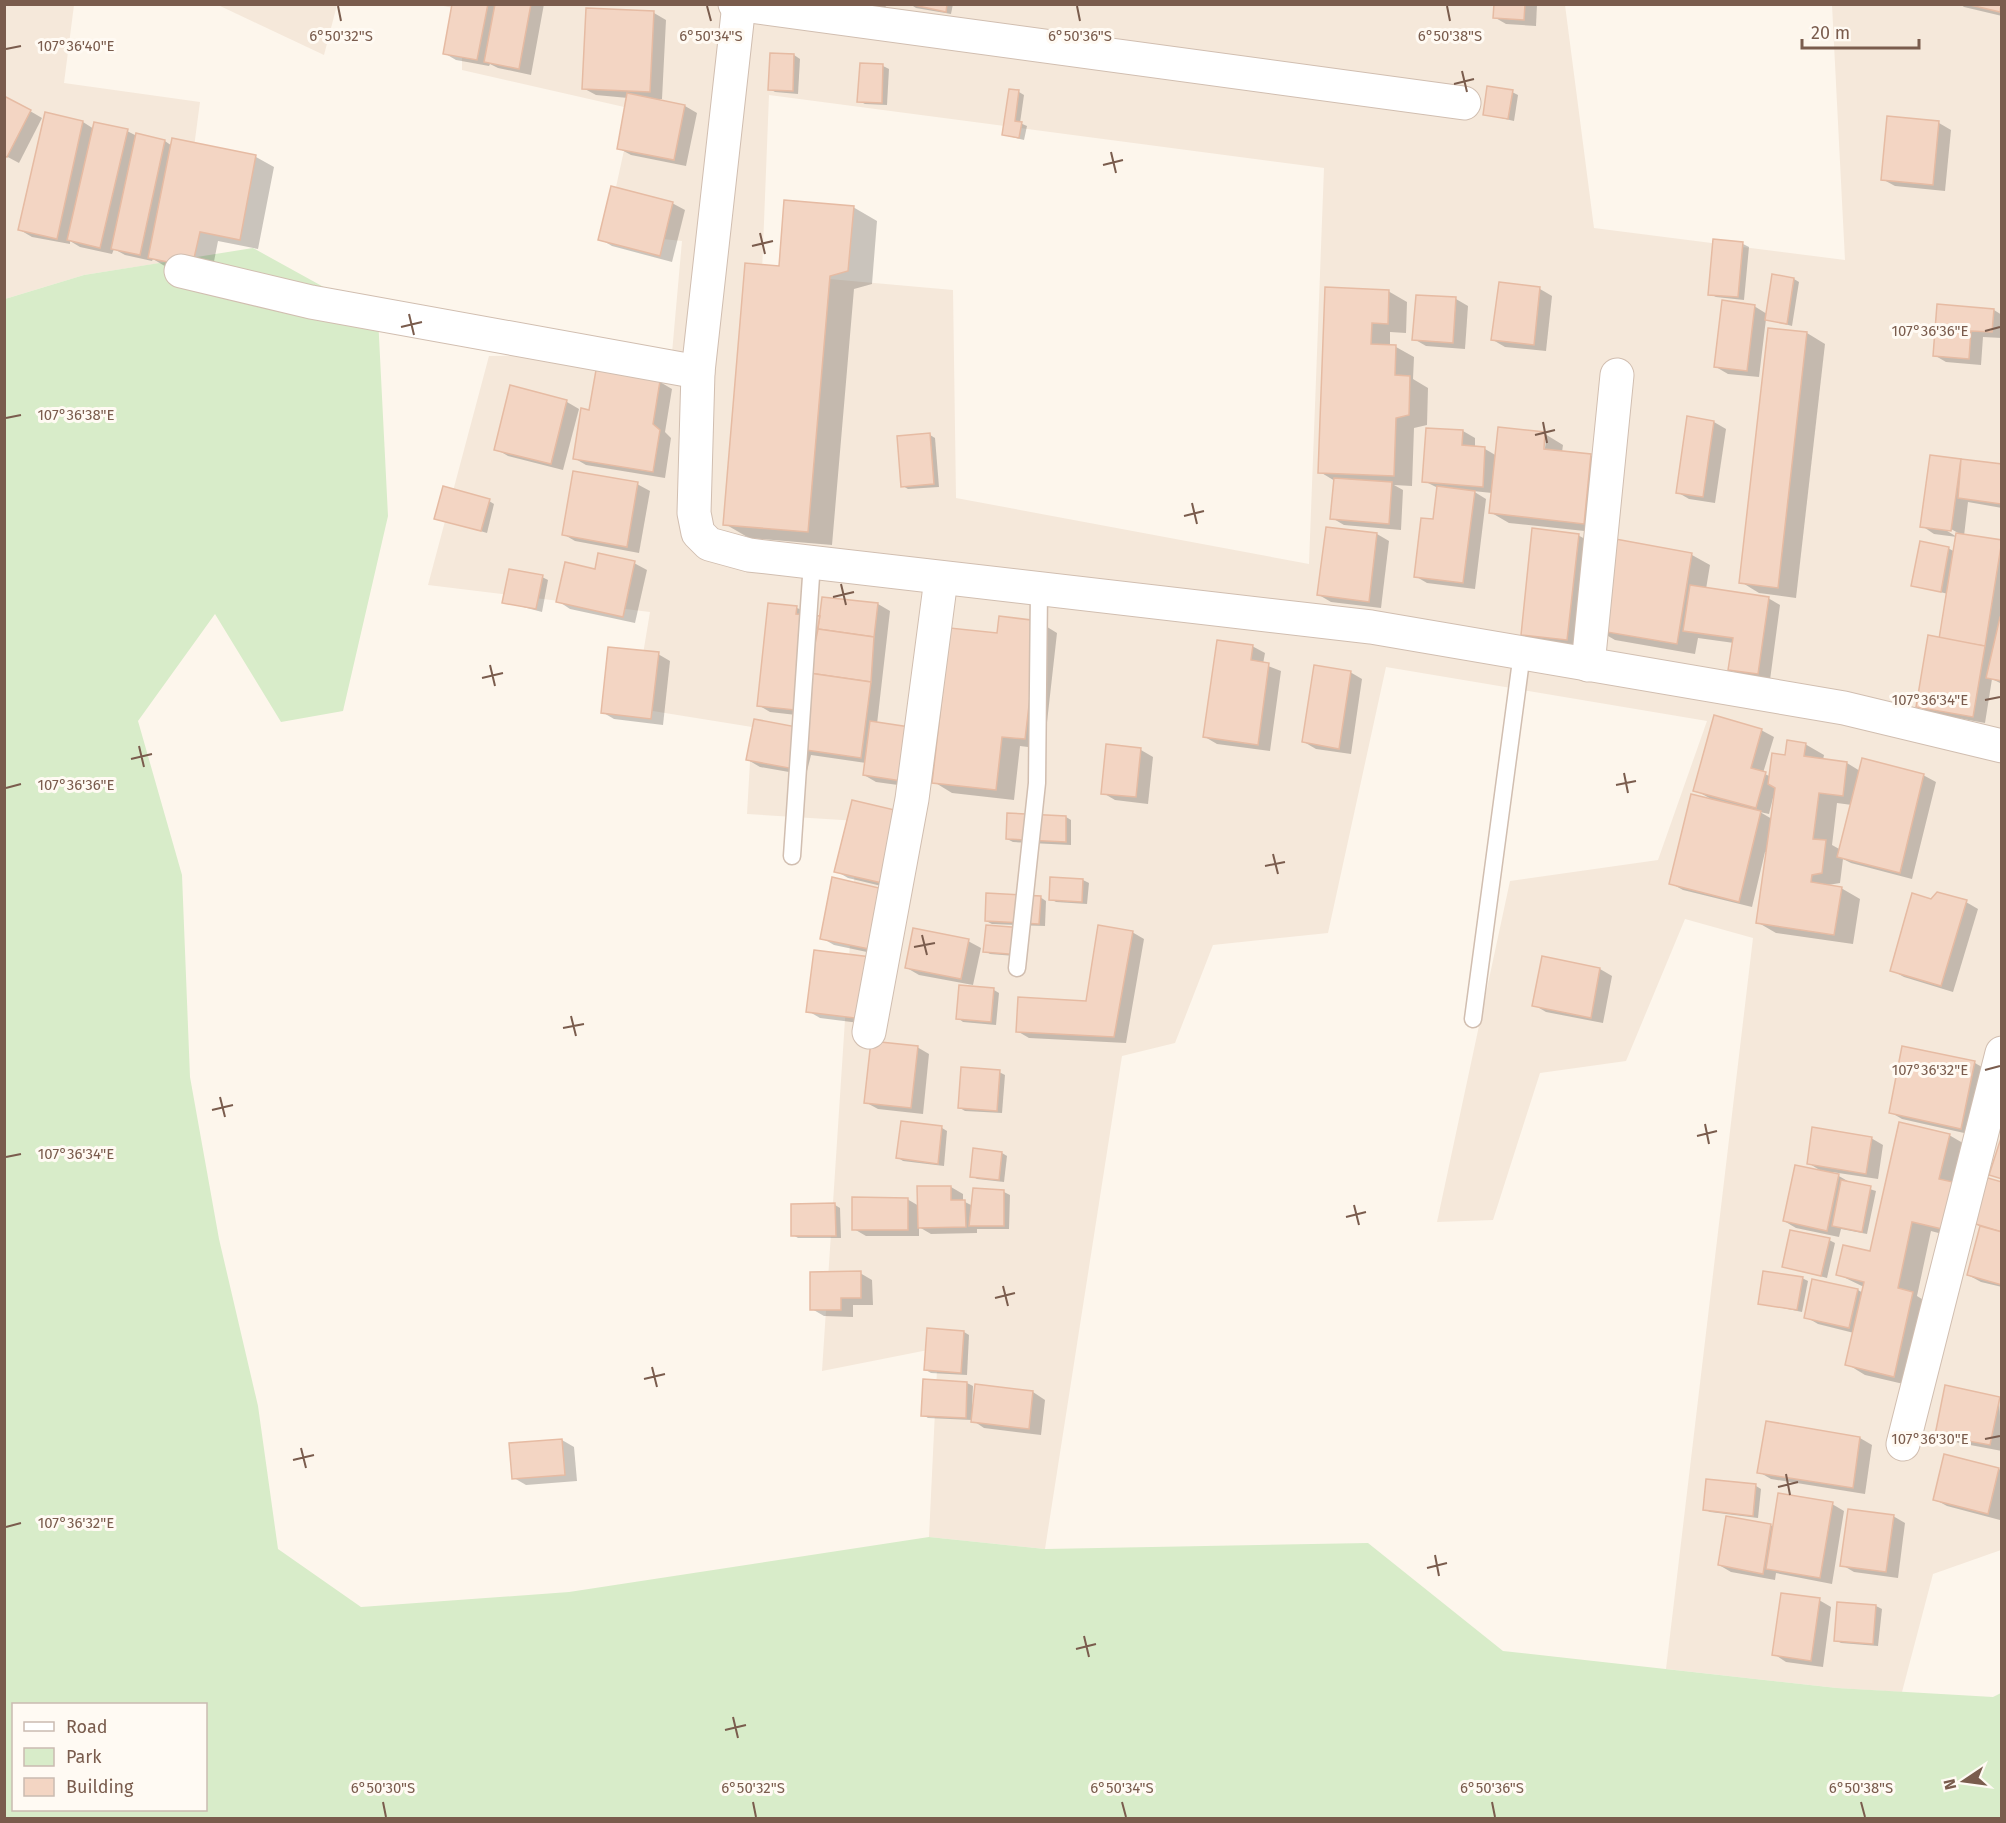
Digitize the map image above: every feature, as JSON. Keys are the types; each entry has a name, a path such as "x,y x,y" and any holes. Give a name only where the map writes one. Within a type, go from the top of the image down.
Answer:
{"street":[{"path":"1464,103 738,5 698,372 694,513 698,533 710,544 749,555 1371,627 1844,708 2001,746"},
{"path":"181,271 311,302 698,372"},
{"path":"1588,665 1617,375"},
{"path":"869,1032 912,799 941,579"},
{"path":"1903,1444 2001,1053"}],"lane":[{"path":"792,856 812,562"},
{"path":"1017,968 1037,783 1039,590"},
{"path":"1473,1019 1522,653"}],"shaded area":[{"path":"5,5 74,5 64,83 200,102 179,260 84,275 5,299"},
{"path":"218,5 337,5 324,55"},
{"path":"439,5 1565,5 1594,228 1845,260 1832,5 2001,5 2001,1550 1933,1574 1902,1692 1837,1688 1666,1669 1753,938 1685,919 1626,1061 1540,1073 1493,1220 1437,1222 1510,881 1658,860 1707,721 1386,667 1328,933 1213,945 1175,1043 1122,1056 1045,1549 929,1537 938,1348 822,1371 858,821 747,814 752,727 634,708 650,612 428,585 489,356 672,353 682,241 606,233 633,109 462,70 462,10","holes":["769,95 1324,168 1309,564 956,498 953,290 762,273"]}],"green space":[{"path":"253,248 378,317 388,516 343,711 281,722 215,614 138,721 182,875 190,1077 219,1239 258,1406 278,1549 361,1607 569,1592 929,1537 1045,1549 1368,1543 1503,1651 1837,1688 1993,1697 2001,1693 2001,1818 5,1818 5,299 84,275"}],"building":[{"path":"452,4 488,4 477,60 443,54"},
{"path":"495,4 531,4 519,69 484,62"},
{"path":"909,4 947,4 946,12"},
{"path":"1494,4 1525,4 1524,20 1493,18"},
{"path":"1966,4 2001,4 2000,12"},
{"path":"586,8 654,11 650,92 582,89"},
{"path":"770,53 794,54 793,91 768,90"},
{"path":"860,63 883,64 882,103 857,102"},
{"path":"1487,86 1513,90 1508,119 1483,115"},
{"path":"1009,89 1019,90 1015,121 1022,122 1019,138 1002,135"},
{"path":"627,93 685,105 674,160 617,149"},
{"path":"4,96 31,110 7,157 4,156"},
{"path":"45,112 83,121 57,239 18,230"},
{"path":"1887,116 1939,121 1933,185 1881,180"},
{"path":"94,122 128,129 100,248 67,240"},
{"path":"136,133 165,140 140,255 111,249"},
{"path":"172,138 256,155 240,240 200,232 192,267 148,258"},
{"path":"611,186 673,202 660,256 598,240"},
{"path":"784,200 854,206 848,271 830,276 808,532 723,525 745,263 779,266"},
{"path":"1713,239 1743,242 1738,297 1708,295"},
{"path":"1772,274 1794,278 1787,324 1765,320"},
{"path":"1499,282 1540,287 1534,345 1491,340"},
{"path":"1325,287 1389,290 1388,324 1372,323 1371,344 1396,345 1395,375 1410,376 1409,415 1396,418 1394,476 1318,473"},
{"path":"1416,295 1456,297 1453,343 1412,340"},
{"path":"1722,300 1755,305 1747,371 1714,367"},
{"path":"1937,304 1994,309 1992,332 1971,331 1969,359 1933,356"},
{"path":"1768,328 1807,332 1778,588 1739,583"},
{"path":"596,370 660,381 653,424 660,430 653,472 573,459 581,408 589,410"},
{"path":"510,385 567,400 551,464 494,450"},
{"path":"1687,416 1714,421 1703,497 1676,493"},
{"path":"1498,427 1545,432 1544,449 1591,454 1584,524 1489,513"},
{"path":"1426,428 1463,430 1462,445 1485,447 1483,487 1422,482"},
{"path":"930,433 934,484 901,487 897,436"},
{"path":"1930,455 1961,459 1951,531 1920,527"},
{"path":"1961,459 2002,464 2001,504 1958,498"},
{"path":"573,471 638,482 627,547 562,535"},
{"path":"1334,478 1392,482 1389,524 1330,519"},
{"path":"443,486 490,499 481,531 434,519"},
{"path":"1437,486 1475,491 1463,583 1414,577 1421,518 1433,519"},
{"path":"1326,527 1377,533 1369,602 1317,595"},
{"path":"1532,528 1579,534 1567,640 1521,635"},
{"path":"1956,533 2002,540 1985,646 1939,639"},
{"path":"1610,538 1692,553 1677,644 1595,630"},
{"path":"1920,541 1949,547 1941,592 1911,586"},
{"path":"598,553 635,561 623,617 556,602 565,562 595,569"},
{"path":"509,569 543,575 536,609 502,603"},
{"path":"1690,585 1769,597 1758,674 1728,670 1733,638 1683,631"},
{"path":"822,597 878,603 874,637 818,629"},
{"path":"768,603 797,606 796,614 820,616 809,673 795,710 757,706"},
{"path":"999,616 1039,621 1025,739 1002,737 996,790 932,783 950,628 997,633"},
{"path":"2000,617 2002,617 2002,681 1986,678"},
{"path":"818,629 874,637 871,682 809,673"},
{"path":"1928,635 1985,646 1973,717 1916,707"},
{"path":"1217,640 1253,645 1251,660 1269,663 1258,745 1203,737"},
{"path":"608,647 659,652 651,719 601,713"},
{"path":"1314,665 1351,671 1339,749 1302,742"},
{"path":"809,673 871,682 861,758 799,749"},
{"path":"1714,715 1762,729 1751,768 1766,772 1756,808 1693,791"},
{"path":"754,719 802,728 794,769 746,760"},
{"path":"870,721 916,728 908,782 863,775"},
{"path":"1787,740 1806,743 1804,756 1847,762 1843,796 1819,793 1813,839 1826,840 1822,873 1812,875 1811,882 1842,887 1834,935 1756,923 1775,788 1768,784 1772,753 1785,755"},
{"path":"1106,744 1141,748 1136,797 1101,794"},
{"path":"1862,758 1924,774 1900,873 1837,857"},
{"path":"1691,794 1761,811 1739,902 1669,884"},
{"path":"852,800 899,811 882,883 834,872"},
{"path":"1007,813 1066,816 1066,842 1006,839"},
{"path":"832,877 879,888 869,949 820,939"},
{"path":"1050,877 1083,879 1082,902 1049,900"},
{"path":"1937,892 1967,900 1941,986 1890,971 1912,893 1931,899"},
{"path":"986,893 1041,896 1039,924 985,921"},
{"path":"986,925 1024,928 1022,955 983,952"},
{"path":"1098,925 1133,931 1114,1037 1016,1032 1018,997 1086,1001"},
{"path":"913,928 969,939 961,979 905,968"},
{"path":"814,950 871,957 863,1019 806,1012"},
{"path":"1542,956 1600,968 1591,1018 1532,1006"},
{"path":"959,985 994,988 991,1022 956,1019"},
{"path":"871,1041 918,1046 911,1108 864,1103"},
{"path":"1902,1046 1975,1061 1961,1129 1889,1113"},
{"path":"961,1067 1000,1070 997,1111 958,1108"},
{"path":"901,1121 942,1126 938,1164 896,1158"},
{"path":"1899,1122 1950,1134 1939,1179 1953,1182 1942,1229 1912,1222 1898,1288 1913,1292 1894,1377 1845,1365 1864,1282 1836,1275 1843,1245 1870,1251"},
{"path":"1812,1127 1872,1137 1866,1174 1807,1164"},
{"path":"2002,1135 2002,1179 1989,1175"},
{"path":"973,1148 1002,1152 999,1180 970,1177"},
{"path":"1795,1165 1839,1174 1827,1231 1783,1221"},
{"path":"1981,1176 2002,1182 2002,1232 1969,1222"},
{"path":"1841,1180 1871,1186 1862,1232 1832,1226"},
{"path":"917,1186 951,1186 951,1200 965,1200 966,1227 918,1228"},
{"path":"973,1188 1004,1190 1004,1226 969,1226"},
{"path":"852,1197 908,1198 908,1230 852,1230"},
{"path":"835,1203 836,1236 791,1236 791,1204"},
{"path":"1980,1226 2002,1232 2002,1285 1967,1275"},
{"path":"1790,1230 1830,1238 1821,1276 1782,1267"},
{"path":"861,1271 861,1298 841,1298 841,1310 810,1310 810,1272"},
{"path":"1763,1271 1803,1277 1797,1310 1758,1304"},
{"path":"1812,1279 1858,1289 1849,1328 1804,1318"},
{"path":"927,1328 964,1331 961,1373 924,1370"},
{"path":"923,1379 967,1382 966,1418 921,1416"},
{"path":"975,1384 1033,1391 1029,1429 971,1422"},
{"path":"1945,1385 2000,1397 1990,1445 1935,1435"},
{"path":"1766,1421 1860,1437 1853,1488 1757,1473"},
{"path":"562,1439 565,1475 512,1479 509,1443"},
{"path":"1944,1454 1999,1468 1988,1514 1933,1500"},
{"path":"1706,1479 1756,1484 1753,1516 1703,1510"},
{"path":"1778,1493 1833,1502 1820,1578 1766,1569"},
{"path":"1848,1509 1894,1515 1886,1572 1840,1566"},
{"path":"1726,1516 1771,1524 1763,1574 1718,1565"},
{"path":"1781,1593 1820,1598 1811,1661 1772,1655"},
{"path":"1837,1602 1876,1605 1873,1644 1834,1641"}]}
